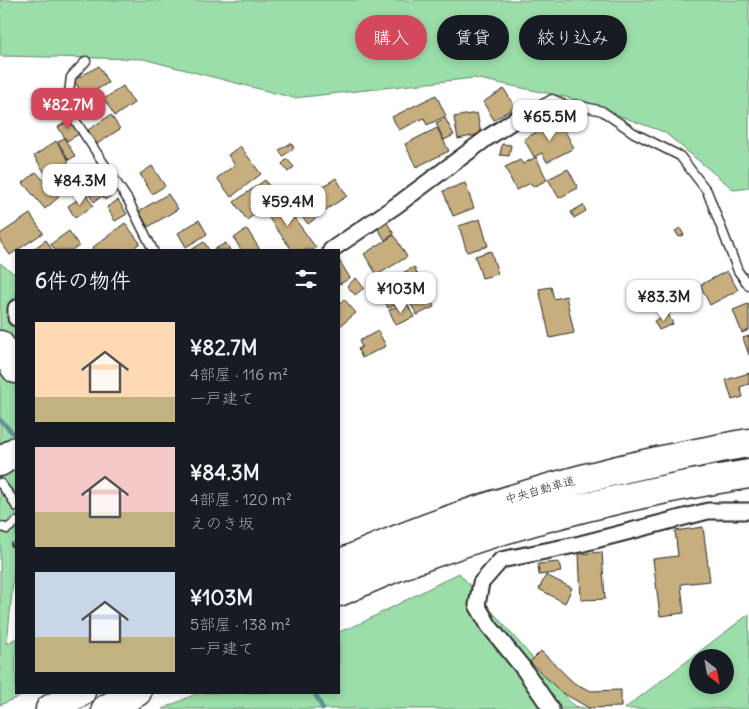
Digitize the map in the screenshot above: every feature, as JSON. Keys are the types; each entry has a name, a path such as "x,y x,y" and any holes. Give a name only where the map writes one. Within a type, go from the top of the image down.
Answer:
{"highway":[{"path":"0,345 15,368"},
{"name":"中央自動車道","path":"340,591 416,545 496,502 614,470 749,443"},
{"path":"0,462 15,452"},
{"name":"中央自動車道","path":"340,564 416,545 495,532 630,496 749,474"},
{"path":"50,709 77,694"},
{"path":"106,709 133,694"}],"street":[{"path":"332,249 519,117"},
{"path":"551,709 523,668 489,626 477,605 481,583 501,560 580,544 708,511 749,511"}],"lane":[{"path":"86,60 71,77 67,108 128,200 152,249"},
{"path":"519,117 552,99 568,106 577,105 602,112 634,133 680,156 707,191 738,271 749,286"},
{"path":"0,483 15,504"},
{"path":"0,526 6,529 15,523"}],"green space":[{"path":"0,0 749,0 749,188 734,190 664,132 570,98 474,78 294,98 143,59 0,56"},
{"path":"0,263 15,274 15,560 7,644 15,639 15,694 26,694 0,705"},
{"path":"459,573 574,706 590,709 162,709 196,694 340,694 340,632 361,623"},
{"path":"749,614 749,709 624,709 689,660 689,694 734,694 734,649 703,649"}],"building":[{"path":"99,66 108,83 84,97 74,80"},
{"path":"123,86 134,103 115,116 104,99"},
{"path":"504,89 515,107 494,120 483,102"},
{"path":"436,95 446,116 427,125 424,118 399,130 392,117"},
{"path":"551,107 553,116 538,119 536,111"},
{"path":"477,113 481,134 458,139 454,117"},
{"path":"111,115 120,129 97,144 88,130"},
{"path":"445,118 454,135 444,140 436,123"},
{"path":"70,120 79,134 67,141 58,127"},
{"path":"559,120 574,148 547,162 542,153 534,157 524,139"},
{"path":"437,128 449,151 416,167 405,144"},
{"path":"64,138 75,156 69,160 58,142"},
{"path":"56,141 69,161 47,176 34,156"},
{"path":"291,143 294,148 283,156 279,150"},
{"path":"502,144 511,145 509,156 500,155"},
{"path":"240,146 261,174 231,197 217,178 235,165 228,155"},
{"path":"536,157 547,180 533,187 531,183 516,190 505,167 520,160 523,164"},
{"path":"287,159 294,167 288,172 282,164"},
{"path":"152,166 165,186 152,194 140,174"},
{"path":"568,169 578,188 559,198 548,179"},
{"path":"36,172 59,197 45,209 23,183"},
{"path":"107,178 116,192 105,200 95,185"},
{"path":"336,178 347,196 321,213 310,195"},
{"path":"265,180 277,198 247,220 234,202"},
{"path":"465,183 474,208 453,216 443,191"},
{"path":"94,185 101,197 94,202 86,190"},
{"path":"300,188 320,215 308,224 298,212 294,215 283,200"},
{"path":"86,194 93,206 75,218 68,206"},
{"path":"168,194 178,209 148,227 139,211"},
{"path":"280,198 316,248 291,249 263,210"},
{"path":"118,200 127,214 115,221 107,207"},
{"path":"583,205 586,211 574,218 571,212"},
{"path":"30,214 43,233 19,249 15,249 15,252 10,255 0,241 0,234"},
{"path":"384,218 394,234 385,240 375,224"},
{"path":"480,219 488,246 467,252 459,226"},
{"path":"199,220 207,234 186,247 178,233"},
{"path":"125,223 140,243 132,249 92,248"},
{"path":"680,228 684,235 679,237 675,231"},
{"path":"247,229 259,249 240,249 234,238"},
{"path":"69,231 79,246 74,249 54,249 51,244"},
{"path":"394,235 407,257 377,275 364,254"},
{"path":"46,240 51,249 33,249"},
{"path":"204,242 208,249 193,249"},
{"path":"226,243 229,249 215,249"},
{"path":"491,251 498,274 482,278 475,256"},
{"path":"340,262 350,278 340,284"},
{"path":"414,267 425,290 408,298 397,276"},
{"path":"727,271 738,290 710,305 700,285"},
{"path":"356,278 364,288 355,295 347,286"},
{"path":"551,287 554,299 566,296 574,333 550,338 539,289"},
{"path":"399,289 404,301 388,308 383,296"},
{"path":"428,294 434,307 417,315 410,302"},
{"path":"344,299 356,313 340,326 340,303"},
{"path":"406,302 414,317 396,325 389,310"},
{"path":"748,304 749,330 742,333 733,310"},
{"path":"668,314 673,324 659,330 654,321"},
{"path":"378,331 386,346 362,358 358,349 362,347 359,341"},
{"path":"749,336 749,355 743,338"},
{"path":"749,373 749,384 740,387 743,397 732,400 726,380"},
{"path":"703,527 710,581 681,584 684,613 660,616 653,559 678,556 675,531"},
{"path":"602,552 605,599 581,600 579,554"},
{"path":"559,562 561,572 539,575 538,564"},
{"path":"546,575 572,588 565,603 539,589"},
{"path":"541,651 574,683 591,691 621,690 621,707 589,708 561,692 530,662"}],"waterway":[{"path":"0,420 15,435"},
{"path":"315,694 323,709"}]}
